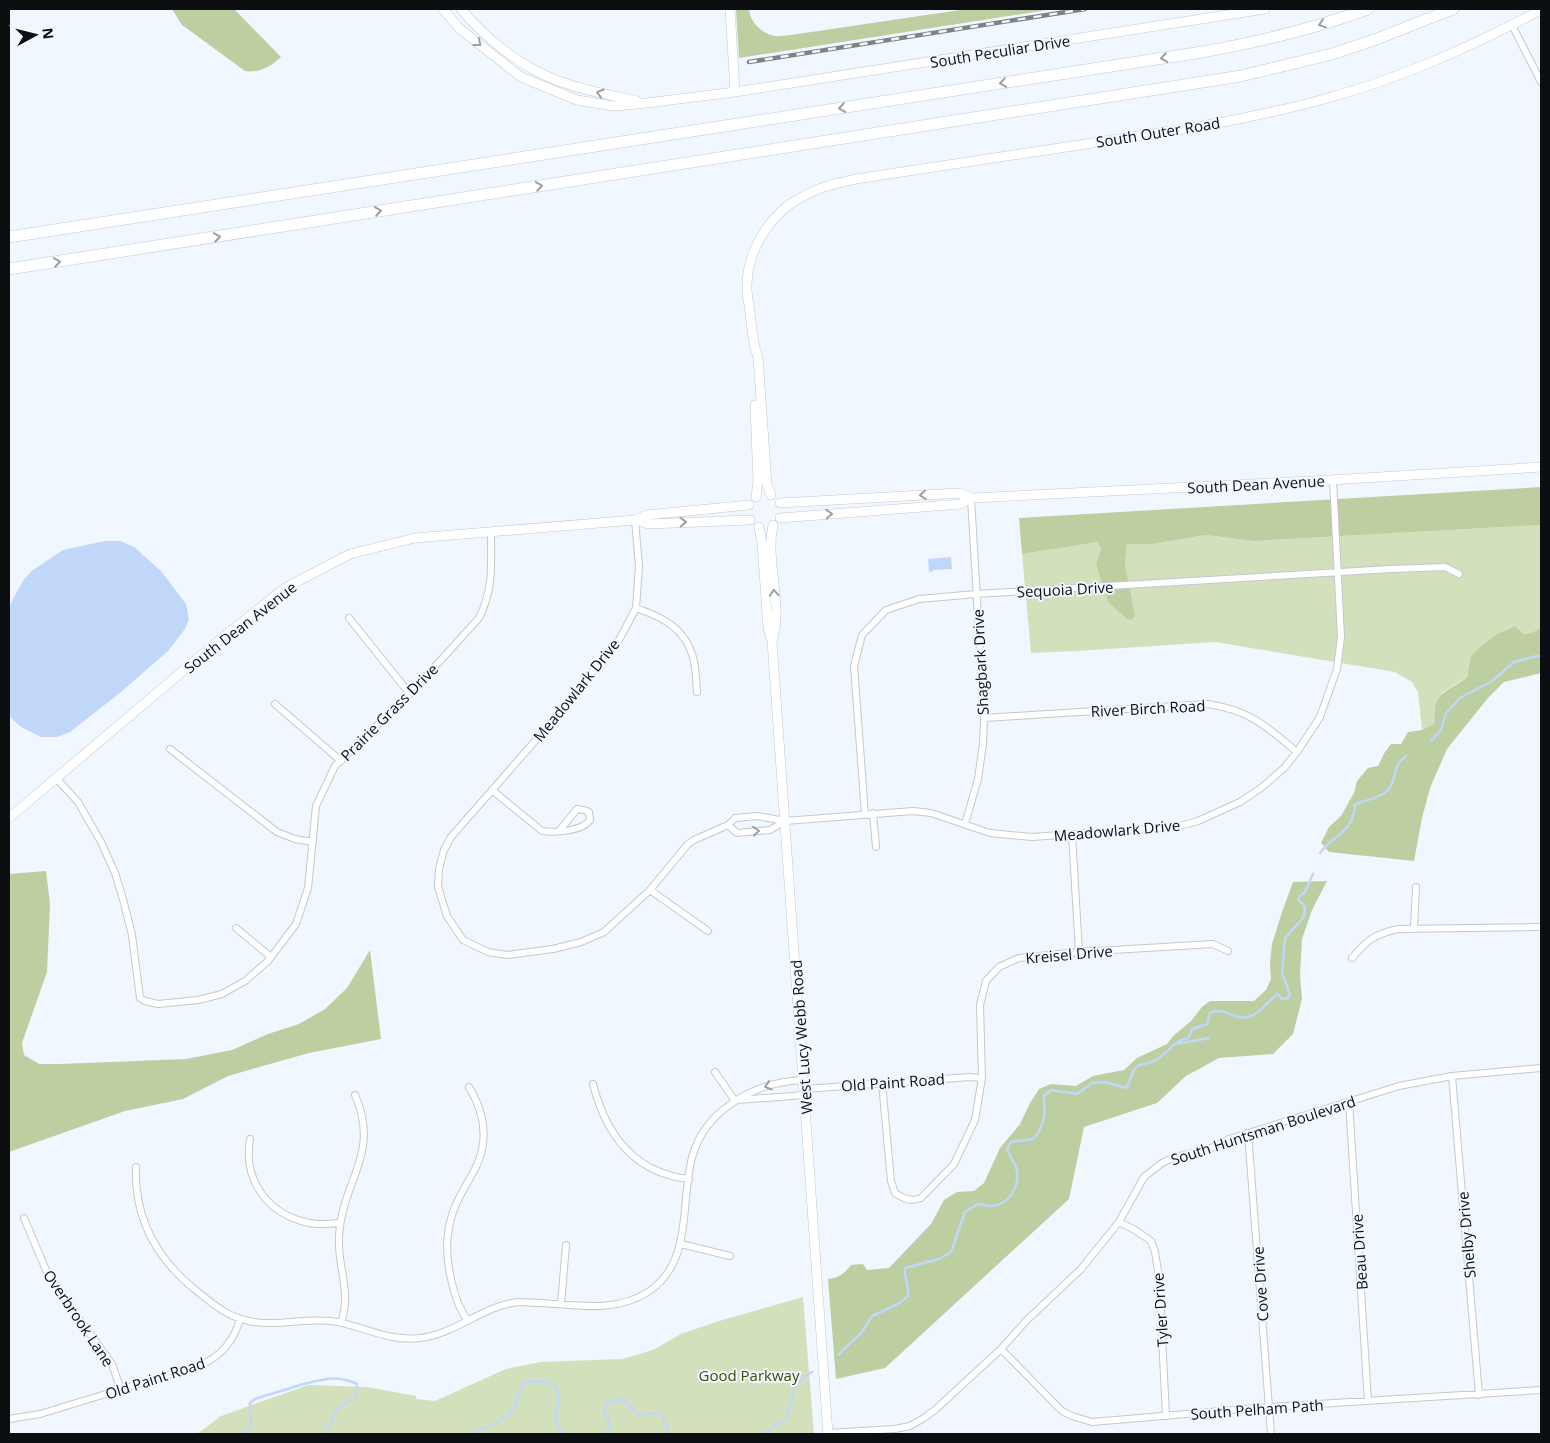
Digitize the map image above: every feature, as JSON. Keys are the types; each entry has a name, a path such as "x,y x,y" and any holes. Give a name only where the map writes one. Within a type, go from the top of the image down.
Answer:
{"highway":[{"path":"9,237 1202,52 1259,42 1368,9"},
{"path":"9,269 1241,76 1332,54 1374,40 1452,9"}],"street":[{"name":"South Peculiar Drive","path":"443,9 460,28 521,77 577,100 614,106 647,104 735,92 1265,9"},
{"path":"461,9 472,22 516,60 555,80 647,104"},
{"path":"730,9 735,92"},
{"name":"South Outer Road","path":"754,347 747,289 748,276 755,249 770,224 780,213 801,197 838,182 1198,127 1325,99 1459,51 1541,10"},
{"path":"1512,25 1541,82"},
{"path":"754,347 758,357 767,485 771,495 780,503 781,508 780,518 773,525 765,528 759,527 750,520 748,514 749,505 756,497 762,494 771,495"},
{"path":"754,347 752,356 758,481 756,497"},
{"name":"South Dean Avenue","path":"780,503 959,493 970,498 1333,480 1541,467"},
{"name":"Meadowlark Drive","path":"635,520 639,566 636,608 619,640 451,837 444,850 439,869 438,887 441,902 447,916 463,940 488,952 507,955 553,949 581,942 604,932 650,890 688,844 728,825 735,818 757,816 785,821 913,811 931,814 990,832 1032,837 1176,827 1198,821 1240,802 1261,788 1284,768 1297,752 1320,717 1337,669 1341,636 1333,480"},
{"name":"South Dean Avenue","path":"780,518 961,504 970,498"},
{"name":"Shagbark Drive","path":"965,824 978,779 983,744 984,718 970,498"},
{"name":"South Dean Avenue","path":"9,818 216,643 285,588 350,554 415,538 635,520 647,516 749,505"},
{"name":"South Dean Avenue","path":"635,520 648,524 750,520"},
{"name":"West Lucy Webb Road","path":"772,641 776,628 771,547 773,525"},
{"name":"West Lucy Webb Road","path":"759,527 762,543 768,628 772,641 828,1434"},
{"name":"Prairie Grass Drive","path":"56,778 78,802 101,842 115,873 132,935 140,998 158,1004 198,1000 222,994 245,981 271,957 296,924 308,888 316,806 335,766 410,694 480,618 486,605 490,587 491,531"},
{"name":"Sequoia Drive","path":"865,814 854,666 862,635 886,610 919,599 976,594 1445,567 1458,574"},
{"path":"636,608 659,616 671,624 683,636 693,656 697,692"},
{"path":"349,618 410,694"},
{"path":"274,704 341,761"},
{"name":"River Birch Road","path":"984,718 1208,704 1229,707 1246,715 1268,728 1297,752"},
{"path":"170,750 277,832 295,839 313,842"},
{"path":"492,790 542,831 552,832 580,828 590,820 589,812 577,809 560,830"},
{"path":"873,813 876,847"},
{"path":"728,825 737,833 770,830 785,821"},
{"path":"1072,835 1079,952"},
{"path":"1414,928 1416,887"},
{"path":"650,890 708,931"},
{"path":"1352,958 1366,942 1380,932 1414,928 1541,927"},
{"path":"236,928 271,957"},
{"name":"Kreisel Drive","path":"882,1083 891,1181 895,1193 914,1201 922,1198 954,1164 975,1120 982,1078 980,1005 986,981 999,967 1019,958 1079,952 1213,944 1228,951"},
{"name":"South Huntsman Boulevard","path":"828,1434 895,1429 910,1426 936,1410 1001,1349 1080,1269 1119,1222 1144,1177 1153,1169 1175,1158 1209,1148 1248,1133 1399,1086 1452,1076 1541,1068"},
{"path":"715,1072 736,1101"},
{"name":"Shelby Drive","path":"1452,1076 1479,1395"},
{"name":"Old Paint Road","path":"736,1101 805,1088 970,1077 982,1078"},
{"name":"Old Paint Road","path":"9,1419 40,1414 210,1361 227,1347 233,1338 240,1319 265,1324 318,1320 342,1323 379,1335 408,1339 435,1335 468,1321 491,1308 504,1304 532,1302 601,1306 638,1297 654,1287 668,1273 675,1262 681,1244 693,1154 703,1132 720,1111 748,1093 786,1082 805,1088"},
{"path":"593,1084 603,1116 628,1152 653,1170 677,1178 689,1179"},
{"path":"468,1321 456,1299 449,1272 447,1244 452,1214 476,1167 483,1143 483,1120 480,1108 469,1087"},
{"path":"342,1323 346,1305 346,1293 340,1254 340,1224 347,1195 358,1170 364,1146 363,1118 355,1095"},
{"name":"Beau Drive","path":"1349,1102 1368,1401"},
{"name":"Cove Drive","path":"1248,1133 1271,1434"},
{"path":"250,1139 248,1161 251,1172 259,1191 274,1206 290,1216 308,1223 340,1224"},
{"path":"136,1167 136,1186 144,1224 164,1259 180,1278 210,1304 240,1319"},
{"name":"Overbrook Lane","path":"24,1218 46,1270 112,1364 122,1390"},
{"name":"Tyler Drive","path":"1119,1222 1151,1241 1155,1252 1159,1277 1166,1416"},
{"path":"681,1244 730,1256"},
{"path":"561,1304 566,1245"},
{"name":"South Pelham Path","path":"1001,1349 1054,1403 1072,1416 1092,1422 1269,1407 1541,1390"}],"green space":[{"path":"172,9 234,9 281,57 273,64 264,68 255,71 245,71 182,25"},
{"path":"736,9 749,9 757,26 770,35 779,36 967,9 1054,9 739,58"},
{"path":"1541,487 1541,525 1253,541 1206,535 1152,544 1127,544 1125,564 1135,615 1131,620 1126,618 1108,602 1096,564 1101,549 1098,542 1022,554 1019,518"},
{"path":"1541,525 1541,628 1524,634 1515,626 1506,629 1471,656 1467,677 1443,692 1435,707 1434,724 1422,730 1418,692 1412,682 1395,672 1215,642 1031,653 1022,554 1098,542 1101,549 1096,564 1135,615 1125,564 1127,544 1152,544 1206,535 1253,541"},
{"path":"1515,626 1524,634 1541,628 1541,673 1504,682 1488,698 1447,749 1430,788 1414,861 1329,852 1321,843 1329,827 1341,816 1354,793 1357,781 1368,768 1378,766 1391,744 1401,744 1408,732 1422,730 1434,724 1436,702 1443,693 1467,677 1471,656 1491,638"},
{"path":"46,871 50,904 47,972 22,1043 24,1055 39,1064 186,1059 232,1050 268,1034 299,1024 325,1009 347,988 370,950 381,1039 309,1053 228,1076 183,1099 125,1111 9,1152 9,874"},
{"path":"1327,881 1312,910 1302,939 1300,975 1302,999 1293,1034 1273,1054 1219,1058 1186,1076 1157,1103 1084,1127 1069,1199 885,1368 836,1379 828,1279 841,1275 851,1265 863,1264 867,1270 889,1268 931,1224 944,1200 957,1192 974,1191 984,1183 1000,1148 1020,1124 1039,1089 1051,1084 1076,1086 1093,1076 1124,1070 1137,1058 1167,1044 1210,1001 1254,1001 1266,990 1271,979 1272,944 1293,882"},
{"name":"Good Parkway","path":"803,1297 814,1434 197,1434 221,1416 308,1385 367,1387 416,1396 416,1399 435,1401 506,1369 540,1362 622,1359 653,1350 681,1334"}],"water":[{"path":"105,541 120,541 134,547 161,571 186,604 189,619 185,629 168,651 121,692 70,732 57,737 41,737 21,727 9,716 9,608 24,579 33,570 63,550"},
{"path":"951,557 952,569 929,572 928,559"}],"waterway":[{"path":"1431,741 1441,730 1446,713 1460,698 1492,681 1514,662 1541,655"},
{"path":"1320,853 1347,827 1354,814 1355,805 1381,795 1388,790 1393,782 1398,764 1406,756"},
{"path":"838,1355 862,1332 872,1316 898,1304 908,1296 905,1268 939,1259 951,1252 965,1212 978,1204 991,1206 999,1204 1010,1197 1016,1186 1017,1173 1007,1149 1011,1142 1033,1139 1037,1134 1043,1119 1044,1096 1051,1090 1077,1094 1092,1083 1105,1082 1126,1088 1136,1067 1154,1061 1178,1041 1189,1038 1192,1029 1207,1024 1210,1013 1220,1011 1244,1018 1257,1013 1278,994 1282,999 1288,998 1290,994 1282,973 1285,938 1304,917 1304,905 1298,900 1305,892 1313,874"},
{"path":"1177,1044 1209,1038"},
{"path":"764,1434 788,1417 796,1386 805,1376 812,1372"},
{"path":"244,1434 251,1426 250,1403 255,1399 300,1385 328,1379 342,1379 357,1384 356,1395 336,1412 326,1434"},
{"path":"475,1434 500,1421 510,1413 524,1381 547,1382 555,1385 558,1392 556,1423 565,1434"},
{"path":"605,1434 611,1428 604,1409 605,1405 619,1400 626,1402 639,1414 647,1415 660,1412 669,1434"}],"railway":[{"path":"749,62 1085,9"}]}
